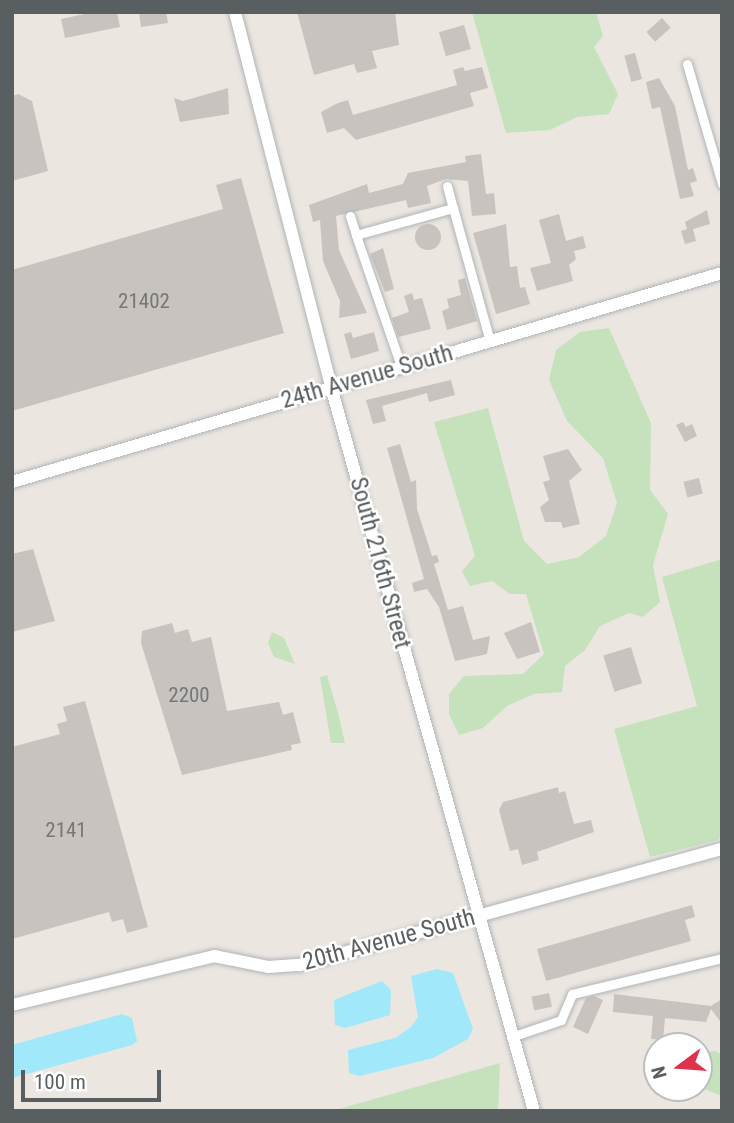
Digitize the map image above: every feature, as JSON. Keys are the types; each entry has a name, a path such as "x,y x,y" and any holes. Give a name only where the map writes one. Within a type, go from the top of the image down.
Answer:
{"street":[{"name":"South 216th Street","path":"235,12 331,387 511,1037 534,1111"},
{"path":"687,64 722,184"},
{"path":"447,186 490,341"},
{"path":"356,235 453,208"},
{"path":"350,216 401,366"},
{"name":"24th Avenue South","path":"12,482 722,273"},
{"name":"20th Avenue South","path":"12,1005 214,956 268,967 300,965 722,849"},
{"path":"511,1037 561,1020 572,994 722,958"}],"green space":[{"path":"472,12 596,12 603,36 594,47 618,94 609,114 577,117 550,130 506,133"},
{"path":"609,328 651,423 650,490 668,514 653,565 660,602 643,617 629,613 600,626 585,650 565,666 562,692 534,694 507,706 483,728 459,735 449,714 449,694 464,676 523,674 544,654 526,594 510,594 492,581 470,586 462,571 475,556 434,422 488,408 524,541 547,564 579,557 606,536 617,503 603,458 567,421 549,380 556,350 580,332"},
{"path":"722,559 722,833 718,840 650,857 614,729 697,706 662,577"},
{"path":"272,632 284,638 295,664 274,657 268,643"},
{"path":"327,675 345,743 331,743 320,677"},
{"path":"713,1051 722,1054 722,1096 713,1092"},
{"path":"500,1063 498,1111 332,1111"}],"water":[{"path":"437,969 453,973 473,1029 468,1039 433,1058 360,1076 349,1073 348,1050 395,1038 411,1027 418,1017 411,976"},
{"path":"382,981 391,990 390,1015 345,1028 335,1025 334,1000"},
{"path":"122,1014 132,1018 137,1041 132,1045 12,1078 12,1045"}],"building":[{"path":"94,12 117,12 120,27 65,38 61,19"},
{"path":"139,12 166,12 168,23 141,27"},
{"path":"297,12 395,12 399,45 372,51 377,68 357,73 354,64 314,75"},
{"path":"662,18 671,28 655,42 646,32"},
{"path":"464,25 471,49 446,56 439,32"},
{"path":"635,53 642,79 631,82 624,56"},
{"path":"463,67 465,71 482,67 488,88 470,93 474,106 356,140 344,128 327,133 321,112 338,103 348,100 353,115 457,85 453,70"},
{"path":"659,78 675,106 688,170 693,168 697,181 690,183 694,196 680,199 660,107 652,109 646,82"},
{"path":"228,88 229,114 180,122 174,98 183,101"},
{"path":"18,94 32,101 48,171 12,181 12,96"},
{"path":"481,154 486,194 494,193 496,214 472,216 468,181 446,179 427,186 431,203 408,208 406,200 336,216 339,250 367,313 339,318 340,301 323,261 320,220 313,222 309,205 367,184 369,193 403,184 408,173 466,162 465,156"},
{"path":"241,178 284,333 12,411 12,270 223,209 216,185"},
{"path":"707,210 710,224 693,229 696,241 685,244 681,231 687,229 685,222"},
{"path":"559,214 566,241 583,236 586,248 574,251 576,259 569,265 573,281 537,291 530,268 551,263 539,220"},
{"path":"428,224 437,228 441,237 437,246 428,250 419,246 415,237 419,228"},
{"path":"506,224 510,267 517,266 520,288 525,287 530,304 496,314 473,233"},
{"path":"383,248 394,289 385,292 370,254"},
{"path":"465,278 477,321 447,330 442,311 449,308 447,299 461,295 458,280"},
{"path":"412,293 414,300 422,298 431,329 398,337 392,318 409,312 404,296"},
{"path":"351,332 353,338 374,332 379,351 351,359 344,334"},
{"path":"451,380 455,395 429,402 427,393 382,406 386,421 373,424 366,400"},
{"path":"683,422 686,427 692,424 697,436 685,442 676,425"},
{"path":"400,444 411,482 416,480 417,509 432,556 437,555 439,562 434,564 448,610 463,606 473,640 490,636 487,654 455,661 439,607 427,589 414,592 412,583 424,579 387,448"},
{"path":"568,449 582,470 569,481 580,524 563,528 561,522 545,522 540,507 549,500 543,482 550,480 543,456"},
{"path":"699,478 703,494 687,497 683,482"},
{"path":"33,549 55,621 12,632 12,554"},
{"path":"531,622 540,652 517,659 504,633"},
{"path":"172,623 175,633 188,629 192,642 211,637 227,711 279,702 283,715 293,712 301,743 291,745 292,750 182,775 141,643 142,631"},
{"path":"631,647 642,683 614,692 603,655"},
{"path":"85,701 148,927 127,933 123,919 112,922 109,912 12,939 12,747 60,734 57,724 67,721 63,707"},
{"path":"558,787 559,793 565,791 574,824 591,820 594,832 537,852 539,860 522,865 518,849 510,851 499,810 503,802"},
{"path":"692,905 695,917 685,920 691,941 546,981 537,949"},
{"path":"549,993 552,1007 534,1010 531,997"},
{"path":"614,994 711,1006 722,999 722,1024 711,1009 706,1022 665,1018 664,1032 652,1032 653,1016 613,1012"},
{"path":"594,996 603,1000 588,1034 573,1027 586,998"}]}
